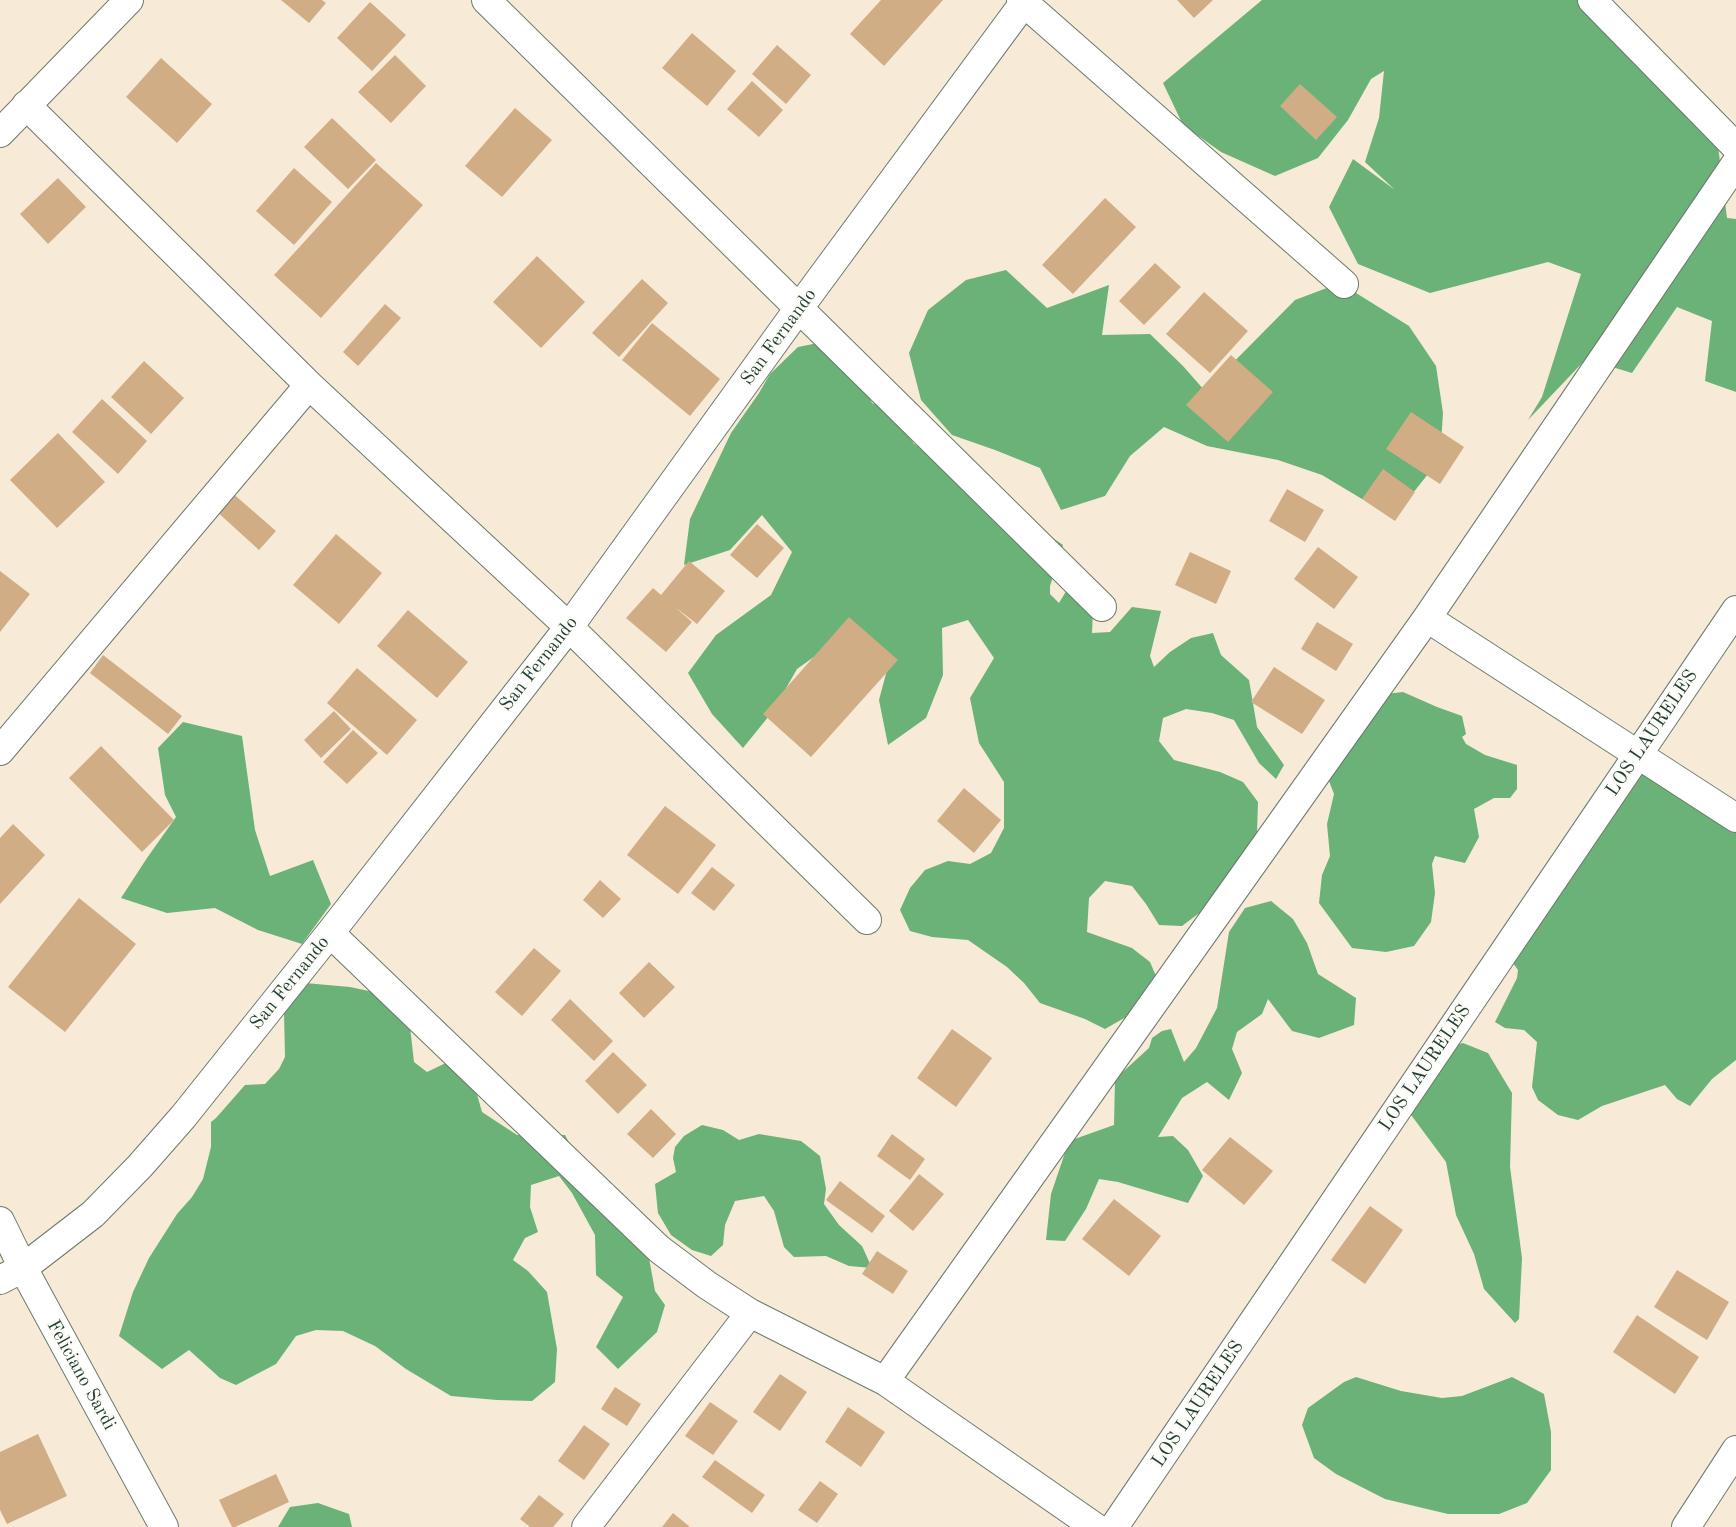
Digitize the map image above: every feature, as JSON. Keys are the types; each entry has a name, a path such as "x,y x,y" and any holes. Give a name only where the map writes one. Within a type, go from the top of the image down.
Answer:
{"street":[{"path":"0,133 26,104 129,0"},
{"path":"486,0 1102,607"},
{"path":"1592,0 1736,147"},
{"path":"1024,1 1344,284"},
{"name":"San Fernando","path":"11,1274 93,1214 184,1117 569,626 1024,1"},
{"path":"26,104 309,385 569,626 868,920"},
{"path":"885,1381 1426,618 1736,163"},
{"path":"0,751 309,385"},
{"name":"LOS LAURELES","path":"1114,1527 1736,610"},
{"path":"1426,618 1736,818"},
{"path":"330,933 659,1249 707,1285 750,1313 885,1381 1095,1527"},
{"name":"Feliciano Sardi","path":"0,1221 11,1274 164,1527"},
{"path":"586,1527 750,1313"},
{"path":"1686,1527 1727,1482 1736,1450"}],"green space":[{"path":"1262,0 1587,0 1717,138 1727,218 1736,219 1736,392 1705,381 1712,321 1677,307 1632,373 1586,359 1528,420 1542,397 1581,274 1548,262 1430,293 1358,264 1329,207 1353,159 1395,190 1365,162 1379,118 1384,71 1371,79 1348,120 1318,158 1275,176 1221,152 1183,125 1163,83"},
{"path":"1006,270 1047,308 1109,285 1102,335 1150,334 1183,366 1205,391 1295,300 1340,283 1409,326 1436,366 1443,413 1440,459 1409,498 1362,499 1322,475 1278,460 1207,446 1164,427 1130,456 1105,496 1061,510 1040,468 952,435 921,400 909,353 928,310 966,280"},
{"path":"813,344 833,344 867,391 872,403 907,422 913,443 1063,545 1050,586 1050,594 1059,603 1071,583 1093,612 1092,633 1110,632 1132,607 1161,611 1150,656 1154,667 1170,652 1191,638 1213,633 1221,655 1249,680 1257,727 1284,765 1276,779 1259,763 1234,720 1212,713 1186,709 1163,718 1159,741 1174,760 1220,772 1243,782 1258,802 1257,833 1246,856 1202,911 1182,926 1159,925 1132,886 1105,881 1089,898 1087,932 1132,948 1150,962 1159,983 1144,1002 1126,1017 1105,1029 1085,1019 1040,1003 1024,983 1007,967 968,940 932,937 910,931 900,910 910,888 925,870 948,861 970,864 991,853 1004,828 1004,782 979,743 970,698 994,658 968,620 942,628 943,675 926,718 888,745 879,700 891,655 853,629 797,669 773,711 743,748 712,714 688,673 716,635 771,595 792,552 762,515 730,550 684,565 690,519 731,433 770,374 798,347"},
{"path":"1403,692 1462,716 1466,734 1462,737 1466,744 1485,755 1517,765 1517,789 1510,798 1494,798 1474,809 1479,837 1465,863 1435,856 1432,864 1435,893 1431,922 1414,946 1386,952 1352,948 1319,903 1322,875 1330,856 1327,824 1334,794 1329,781 1336,756 1377,695"},
{"path":"183,722 242,736 255,830 270,876 313,860 331,904 302,944 258,930 215,908 167,913 121,898 176,817 165,795 158,748"},
{"path":"1677,767 1736,817 1736,1060 1712,1079 1690,1106 1677,1099 1665,1085 1602,1106 1578,1120 1558,1115 1538,1100 1532,1087 1537,1042 1524,1030 1505,1028 1495,1022 1517,978 1518,970 1510,959 1573,875 1629,770"},
{"path":"1271,901 1293,919 1307,943 1318,974 1356,998 1354,1025 1319,1038 1292,1031 1268,999 1262,1014 1237,1032 1232,1049 1242,1073 1229,1100 1207,1082 1182,1098 1158,1137 1173,1136 1188,1150 1203,1176 1188,1203 1118,1182 1099,1179 1086,1209 1065,1241 1046,1240 1051,1194 1069,1141 1114,1125 1115,1079 1149,1048 1152,1038 1162,1031 1171,1029 1184,1062 1196,1048 1217,1008 1229,932 1245,908"},
{"path":"305,983 350,987 383,994 410,1027 414,1062 427,1072 452,1060 472,1077 482,1112 517,1135 565,1135 582,1167 638,1222 649,1258 655,1291 665,1305 657,1332 618,1369 596,1347 623,1297 596,1275 595,1235 572,1193 559,1176 531,1185 530,1207 538,1232 525,1238 513,1260 528,1271 547,1292 557,1349 555,1382 532,1401 451,1396 406,1369 375,1346 343,1331 316,1330 296,1336 276,1364 236,1385 220,1378 189,1350 162,1369 119,1336 133,1292 149,1258 177,1214 192,1197 203,1179 211,1147 211,1122 245,1085 265,1084 279,1069 285,1057 284,1013"},
{"path":"1463,1043 1488,1053 1512,1093 1510,1167 1522,1258 1519,1319 1515,1323 1484,1289 1474,1254 1456,1215 1446,1162 1400,1100 1407,1069 1428,1052"},
{"path":"702,1125 723,1130 739,1140 759,1134 801,1141 820,1156 826,1189 824,1204 839,1225 862,1246 872,1268 849,1266 826,1256 794,1257 784,1247 774,1211 764,1196 735,1201 725,1225 723,1245 711,1256 692,1250 671,1235 658,1213 655,1184 676,1172 673,1158 675,1147 684,1136"},
{"path":"1356,1377 1401,1391 1442,1398 1462,1396 1512,1377 1544,1394 1551,1432 1551,1470 1527,1503 1499,1514 1448,1514 1385,1499 1336,1474 1314,1458 1302,1425 1308,1408 1344,1382"},
{"path":"318,1503 349,1514 352,1527 278,1527 290,1507"}],"building":[{"path":"281,0 322,0 326,3 309,23"},
{"path":"881,0 943,0 884,66 850,34"},
{"path":"1177,0 1213,0 1194,18"},
{"path":"370,2 406,35 372,71 337,38"},
{"path":"692,33 736,71 707,106 662,68"},
{"path":"777,45 811,75 786,104 752,74"},
{"path":"395,55 426,86 391,123 358,92"},
{"path":"161,58 212,104 177,143 126,97"},
{"path":"752,81 783,110 759,137 727,109"},
{"path":"1300,84 1337,117 1316,140 1280,106"},
{"path":"515,108 552,140 502,197 465,166"},
{"path":"332,118 376,160 348,189 304,147"},
{"path":"376,163 423,205 321,318 274,275"},
{"path":"294,168 332,202 294,245 256,211"},
{"path":"58,178 86,207 48,244 20,214"},
{"path":"1105,198 1136,227 1073,294 1042,265"},
{"path":"537,256 585,302 541,348 493,302"},
{"path":"1155,263 1181,287 1144,325 1119,301"},
{"path":"642,279 668,303 619,357 592,333"},
{"path":"1204,292 1248,331 1210,373 1166,334"},
{"path":"385,304 401,318 358,366 343,352"},
{"path":"652,323 720,379 690,416 622,360"},
{"path":"1231,355 1273,392 1228,442 1186,405"},
{"path":"144,361 184,398 151,434 111,397"},
{"path":"102,399 147,441 118,474 72,432"},
{"path":"1411,412 1464,447 1440,484 1386,449"},
{"path":"58,433 105,482 57,528 10,480"},
{"path":"1383,469 1415,492 1395,521 1362,499"},
{"path":"1287,489 1324,510 1305,542 1269,521"},
{"path":"230,491 276,531 259,550 214,509"},
{"path":"757,524 784,548 757,578 730,555"},
{"path":"336,534 382,573 339,624 293,585"},
{"path":"1318,547 1358,577 1334,609 1294,579"},
{"path":"1190,552 1231,571 1216,604 1175,585"},
{"path":"689,561 725,591 697,624 675,607 692,622 666,652 626,618 653,588 661,595"},
{"path":"0,571 30,594 0,632"},
{"path":"408,610 468,662 437,698 377,646"},
{"path":"849,617 898,660 811,757 763,714"},
{"path":"1317,622 1353,644 1336,671 1301,649"},
{"path":"103,655 182,716 168,734 90,673"},
{"path":"1274,667 1325,700 1302,734 1251,702"},
{"path":"357,668 417,720 387,755 327,703"},
{"path":"334,711 351,729 321,758 304,740"},
{"path":"353,730 378,753 347,784 323,762"},
{"path":"101,746 174,820 142,852 69,778"},
{"path":"964,788 1001,820 974,853 937,821"},
{"path":"665,806 716,845 678,894 627,855"},
{"path":"13,824 45,855 0,904 0,838"},
{"path":"712,867 735,885 714,911 691,893"},
{"path":"600,880 621,899 603,918 583,900"},
{"path":"79,898 136,944 65,1032 8,987"},
{"path":"534,948 561,971 522,1016 495,992"},
{"path":"649,962 675,987 644,1018 619,993"},
{"path":"570,999 613,1041 594,1061 551,1020"},
{"path":"952,1029 992,1058 956,1107 917,1078"},
{"path":"613,1052 647,1085 618,1114 585,1081"},
{"path":"651,1109 676,1134 653,1158 627,1134"},
{"path":"892,1134 925,1159 910,1180 877,1156"},
{"path":"1230,1137 1273,1171 1244,1205 1202,1170"},
{"path":"919,1174 944,1194 913,1231 889,1211"},
{"path":"840,1181 885,1216 872,1233 826,1200"},
{"path":"1114,1199 1161,1236 1129,1276 1082,1239"},
{"path":"1370,1206 1403,1230 1365,1284 1331,1260"},
{"path":"877,1251 908,1271 893,1294 862,1274"},
{"path":"1677,1270 1729,1302 1707,1340 1654,1307"},
{"path":"1637,1315 1699,1357 1675,1394 1613,1352"},
{"path":"780,1374 807,1392 780,1431 753,1412"},
{"path":"615,1387 641,1404 627,1426 601,1409"},
{"path":"710,1402 738,1421 713,1455 685,1436"},
{"path":"848,1407 885,1432 861,1467 825,1442"},
{"path":"584,1425 610,1444 584,1480 558,1461"},
{"path":"38,1434 67,1496 7,1524 0,1510 0,1452"},
{"path":"715,1460 765,1495 752,1513 702,1477"},
{"path":"276,1474 289,1502 232,1527 219,1500"},
{"path":"820,1481 838,1494 817,1523 798,1510"},
{"path":"539,1495 564,1514 553,1527 530,1527 520,1519"},
{"path":"673,1513 690,1527 662,1527"}]}
